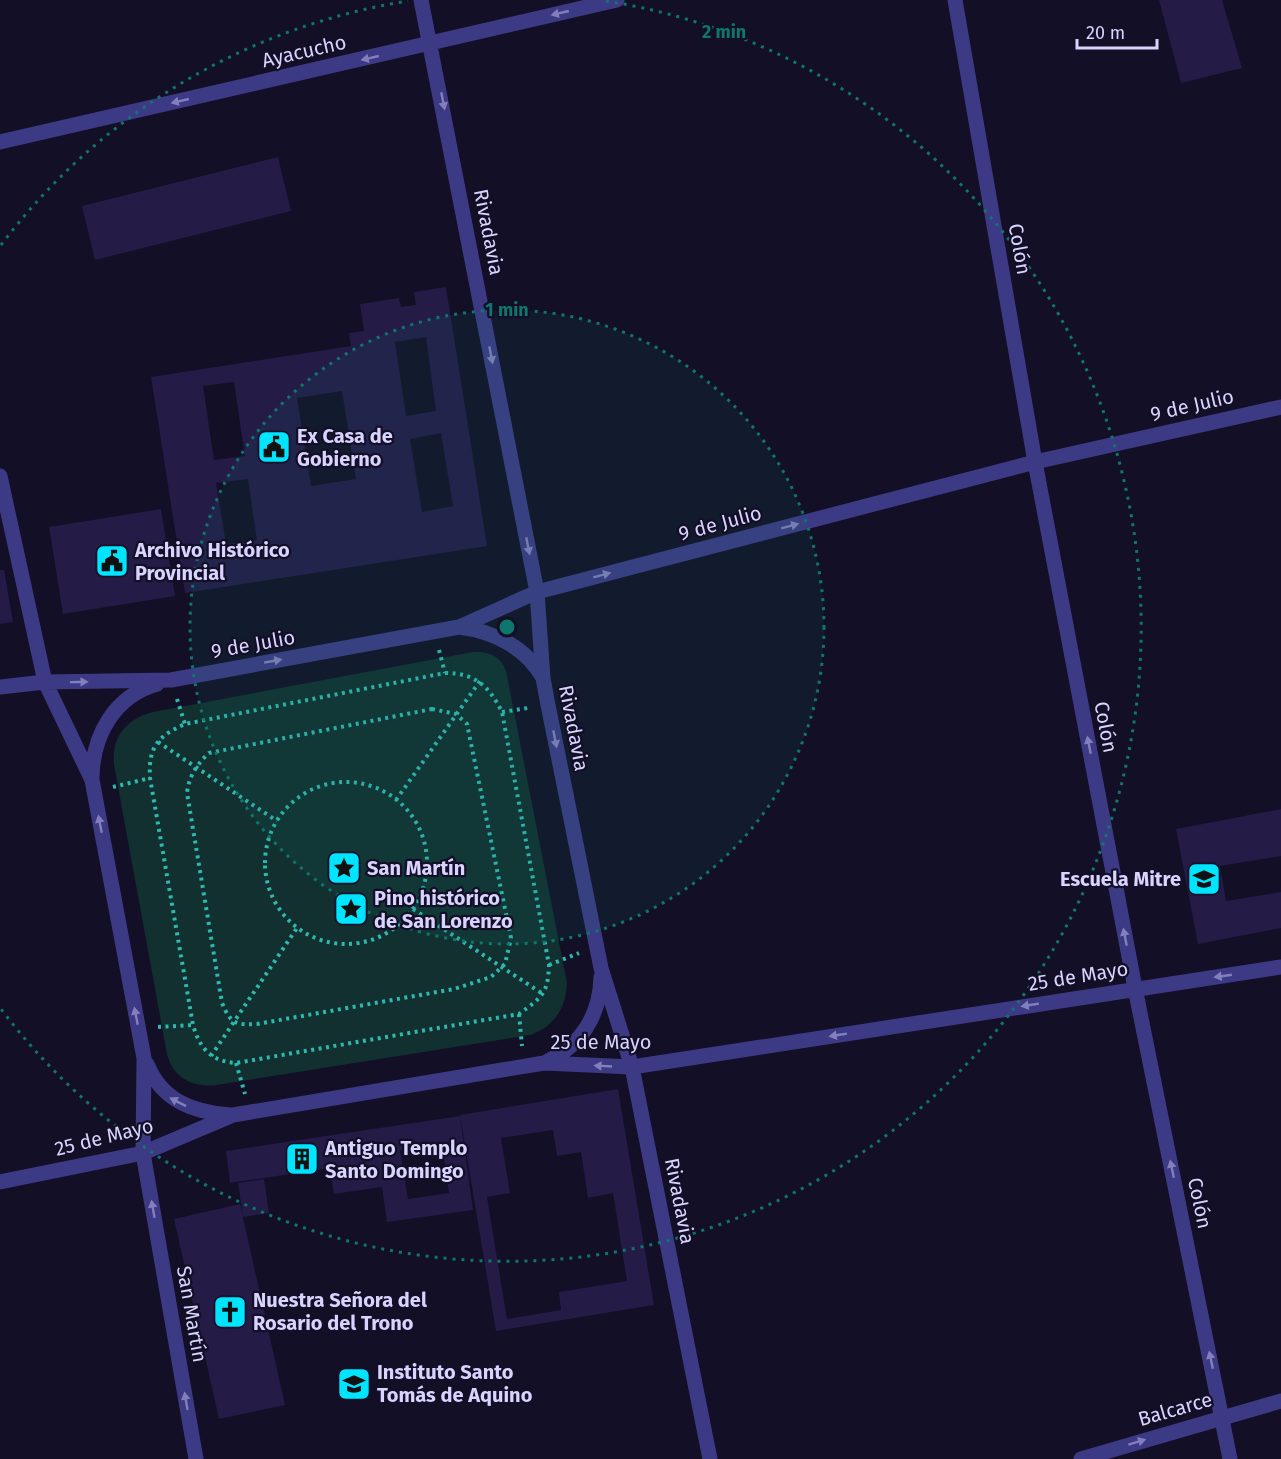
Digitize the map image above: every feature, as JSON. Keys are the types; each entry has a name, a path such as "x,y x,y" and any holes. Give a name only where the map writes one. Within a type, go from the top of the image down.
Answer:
{"street":[{"name":"Rivadavia","path":"421,0 432,44 537,592 543,678 601,968 632,1067 710,1459"},
{"name":"Ayacucho","path":"0,142 617,0"},
{"name":"Colón","path":"955,0 1035,462 1135,988 1230,1459"},
{"name":"9 de Julio","path":"93,786 95,747 105,724 116,709 141,689 171,680 459,627 537,592 1035,462 1281,407"},
{"name":"San Martín","path":"0,476 45,682 93,786 144,1058 143,1153 196,1459"},
{"path":"459,627 484,632 509,643 532,662 543,678"},
{"name":"9 de Julio","path":"0,687 45,682 171,680"},
{"name":"25 de Mayo","path":"0,1182 143,1153 233,1115 524,1066 544,1063 632,1067 1281,967"},
{"path":"544,1063 559,1056 586,1029 596,1010 601,968"},
{"path":"144,1058 153,1079 170,1098 195,1109 233,1115"},
{"name":"Balcarce","path":"1081,1459 1281,1401"}],"path":[{"path":"445,673 462,673 480,681 491,691 502,712 549,965 548,987 519,1014 236,1063 220,1062 211,1056 198,1040 193,1025 150,778 151,753 158,742 166,733 185,724 445,673"},
{"path":"396,800 480,681"},
{"path":"432,709 456,714 467,724 511,938 511,947 501,967 491,977 454,989 257,1024 241,1025 229,1019 222,1004 187,793 188,782 196,767 209,753 432,709"},
{"path":"158,742 277,821"},
{"path":"93,786 150,778"},
{"path":"359,783 383,791 404,807 419,828 427,854 425,882 413,909 396,928 371,941 344,945 316,939 297,928 275,904 265,878 265,852 277,821 288,807 308,791 330,784 359,783"},
{"path":"413,909 543,994"},
{"path":"211,1056 297,928"},
{"path":"549,965 597,947"},
{"path":"519,1014 524,1066"},
{"path":"139,1027 193,1025"},
{"path":"236,1063 250,1112"}],"green space":[{"path":"473,652 484,652 498,658 506,671 567,983 564,1001 557,1015 546,1027 530,1035 217,1085 200,1085 185,1080 174,1069 167,1054 114,765 115,746 122,731 135,719 153,712"}],"building":[{"path":"1159,0 1222,0 1242,68 1181,83"},
{"path":"278,157 291,211 95,260 82,206"},
{"name":"Ex Casa de Gobierno","path":"446,287 487,546 185,593 151,377 351,346 349,333 364,331 360,304 399,298 401,307 416,305 414,292","holes":["426,337 436,411 406,416 395,342","234,382 245,456 214,460 203,386","342,391 356,479 311,486 297,398","441,433 453,506 422,512 410,439","248,479 257,540 226,544 216,483"]},
{"name":"Archivo Histórico Provincial","path":"161,509 175,596 63,614 49,527"},
{"path":"0,570 4,570 13,622 0,624"},
{"name":"Escuela Mitre","path":"1281,809 1281,856 1220,866 1226,901 1281,892 1281,928 1198,944 1176,829"},
{"path":"618,1089 654,1305 496,1331 460,1115","holes":["553,1130 557,1156 581,1152 588,1198 613,1193 627,1281 559,1292 561,1310 507,1319 487,1197 510,1193 501,1138"]},
{"path":"460,1116 473,1210 387,1222 382,1187 334,1194 330,1168 230,1183 226,1151","holes":["442,1144 449,1193 408,1199 400,1150"]},
{"path":"264,1179 269,1213 243,1217 238,1183"},
{"name":"Nuestra Señora del Rosario del Trono","path":"240,1204 285,1405 219,1419 174,1219"}],"place":[{"name":"Ex Casa de Gobierno","path":"274,447"},
{"name":"Archivo Histórico Provincial","path":"112,561"},
{"name":"San Martín","path":"344,868"},
{"name":"Escuela Mitre","path":"1204,879"},
{"name":"Pino histórico de San Lorenzo","path":"351,909"},
{"name":"Antiguo Templo Santo Domingo","path":"302,1159"},
{"name":"Nuestra Señora del Rosario del Trono","path":"230,1312"},
{"name":"Instituto Santo Tomás de Aquino","path":"354,1384"}]}
